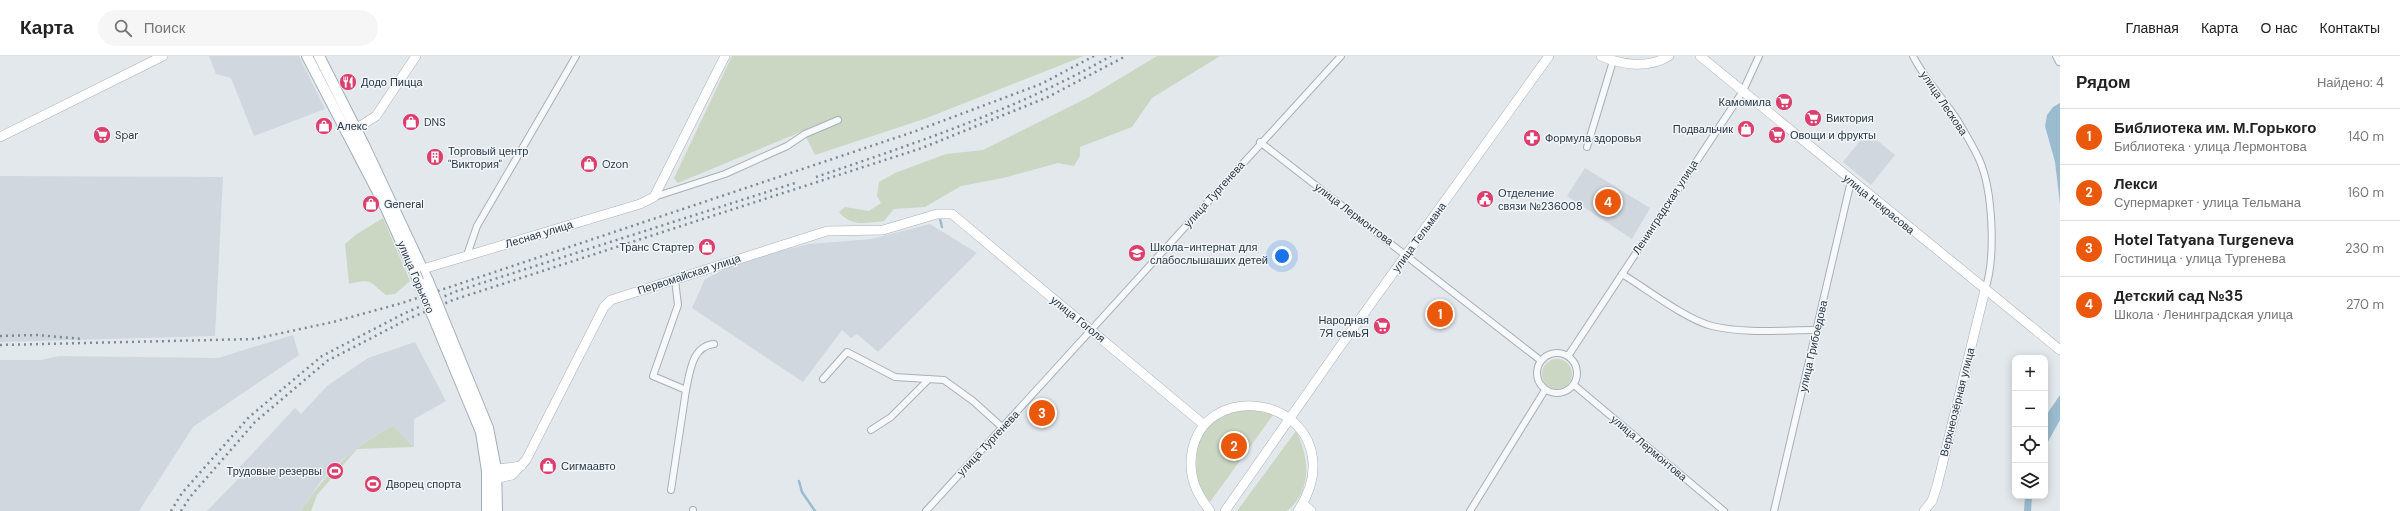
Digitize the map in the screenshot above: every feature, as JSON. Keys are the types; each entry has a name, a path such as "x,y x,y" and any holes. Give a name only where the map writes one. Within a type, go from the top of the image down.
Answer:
{"main road":[{"name":"улица Горького","path":"307,56 352,132"},
{"name":"улица Горького","path":"319,56 352,132 419,271 484,430 492,475 496,511"},
{"name":"улица Горького","path":"487,511 492,475"}],"street":[{"path":"0,137 164,56"},
{"path":"352,132 376,116 416,56"},
{"path":"467,255 477,226 576,56"},
{"path":"654,197 725,56"},
{"name":"улица Тургенева","path":"926,511 1092,331 1260,142 1341,56"},
{"name":"улица Тельмана","path":"1225,511 1406,254 1549,56"},
{"path":"1601,56 1613,61 1637,65 1649,64 1669,56"},
{"name":"улица Некрасова","path":"1700,56 1851,181 2060,350"},
{"name":"Ленинградская улица","path":"1568,356 1743,92 1759,56"},
{"name":"улица Лескова","path":"1913,56 1932,87 1958,121 1979,160 1991,208 1990,271 1985,290"},
{"path":"2056,56 2059,62"},
{"path":"1587,148 1613,61"},
{"name":"Лесная улица","path":"419,271 467,255 640,204 654,197 726,174 788,146 805,134 838,120"},
{"name":"улица Лермонтова","path":"1260,142 1406,254 1540,360"},
{"name":"улица Грибоедова","path":"1774,511 1851,181"},
{"name":"Первомайская улица","path":"492,475 512,475 521,466 540,436 604,307 611,300 827,231 883,230 937,214 952,214"},
{"name":"улица Гоголя","path":"952,214 1204,424"},
{"path":"1622,274 1690,317 1711,326 1730,329 1816,330"},
{"path":"675,280 678,305 653,376 686,390"},
{"name":"Верхнеозёрная улица","path":"1924,511 1932,501 1937,486 1985,290"},
{"path":"672,490 686,390 697,351 705,344 714,344"},
{"path":"823,378 846,352 895,377 944,380 973,401 1003,428"},
{"path":"1559,352 1568,356 1574,361 1578,370 1574,385 1561,394 1545,390 1541,386 1536,373 1540,360 1549,354 1559,352"},
{"path":"871,430 891,417 929,379"},
{"name":"улица Лермонтова","path":"1574,385 1724,511"},
{"path":"1470,511 1545,390"},
{"path":"1210,511 1194,488 1191,460 1194,444 1204,424 1219,413 1244,406 1272,410 1290,418 1304,432 1312,455 1311,485 1300,508 1311,511"}],"shaded area":[{"path":"209,56 299,56 325,109 254,136 231,78 216,74"},
{"path":"1867,132 1895,155 1871,185 1843,162"},
{"path":"1585,168 1650,208 1632,239 1567,196"},
{"path":"0,176 223,177 215,336 0,342"},
{"path":"930,224 977,253 878,352 857,334 851,338 842,330 803,382 692,308 705,279 741,261 809,244 871,239"},
{"path":"293,335 299,355 193,427 139,511 0,511 0,360 41,360 59,356 218,358"},
{"name":"Трудовые резервы","path":"415,342 446,401 414,419 414,447 393,426 373,437 342,460 321,481 301,511 207,511 240,477 237,470 295,408 301,414 327,386 368,358"}],"green space":[{"path":"732,56 1084,56 924,119 815,155 803,131 678,183 674,178"},
{"path":"1157,56 1220,56 1152,98 1132,127 1080,147 1080,156 1074,166 1058,163 1003,178 961,186 925,207 894,209 884,221 865,223 854,222 844,217 839,212 845,207 869,211 881,203 877,196 879,182 895,173 946,154 983,150 1089,97"},
{"path":"383,218 410,281 395,294 386,295 367,281 349,284 345,244 357,234"},
{"path":"1557,359 1563,360 1571,368 1571,380 1563,388 1557,389 1551,388 1543,380 1542,374 1543,368 1551,360"},
{"path":"1249,409 1273,415 1210,502 1202,492 1197,476 1197,457 1201,439 1210,425 1223,416 1233,412"},
{"name":"Трудовые резервы","path":"393,426 414,447 357,449 317,495 311,511 301,511 320,484 341,462 352,452 378,434"},
{"path":"1296,431 1304,451 1306,473 1305,483 1301,494 1295,503 1287,511 1237,511"}],"water":[{"path":"2060,103 2060,204 2055,162 2045,126 2047,115 2053,107"},
{"path":"2060,395 2060,420 2048,442 2048,427 2048,413"},
{"path":"2025,499 2032,499 2031,511 2024,511"}],"waterway":[{"path":"940,219 942,227"},
{"path":"799,481 802,492 815,511"}],"railway":[{"path":"0,345 254,339 333,322 402,303 913,132 1041,84 1094,56"},
{"path":"816,177 929,138 1003,109 1076,75 1111,56"},
{"path":"181,511 190,497 255,422 327,361 408,319 453,300 922,148 1048,97 1126,56"},
{"path":"171,511 182,493 249,417 322,356 405,313 457,291 795,183"},
{"path":"0,336 37,335 83,339"}],"place":[{"name":"Додо Пицца","path":"348,82"},
{"name":"Камомила","path":"1784,102"},
{"name":"Виктория","path":"1813,118"},
{"name":"DNS","path":"411,122"},
{"name":"Алекс","path":"324,126"},
{"name":"Подвальчик","path":"1746,129"},
{"name":"Spar","path":"102,135"},
{"name":"Овощи и фрукты","path":"1777,135"},
{"name":"Формула здоровья","path":"1532,138"},
{"name":"Торговый центр \"Виктория\"","path":"435,157"},
{"name":"Ozon","path":"589,164"},
{"name":"Отделение связи №236008","path":"1485,199"},
{"name":"Детский сад №35","path":"1608,202"},
{"name":"General","path":"371,204"},
{"name":"Транс Стартер","path":"707,247"},
{"name":"Школа-интернат для слабослышаших детей","path":"1137,253"},
{"name":"Библиотека им. М.Горького","path":"1440,314"},
{"name":"Народная 7Я семьЯ","path":"1382,326"},
{"name":"Hotel Tatyana Turgeneva","path":"1042,413"},
{"name":"Лекси","path":"1234,446"},
{"name":"Сигмаавто","path":"548,466"},
{"name":"Трудовые резервы","path":"335,471"},
{"name":"Дворец спорта","path":"373,484"}]}
